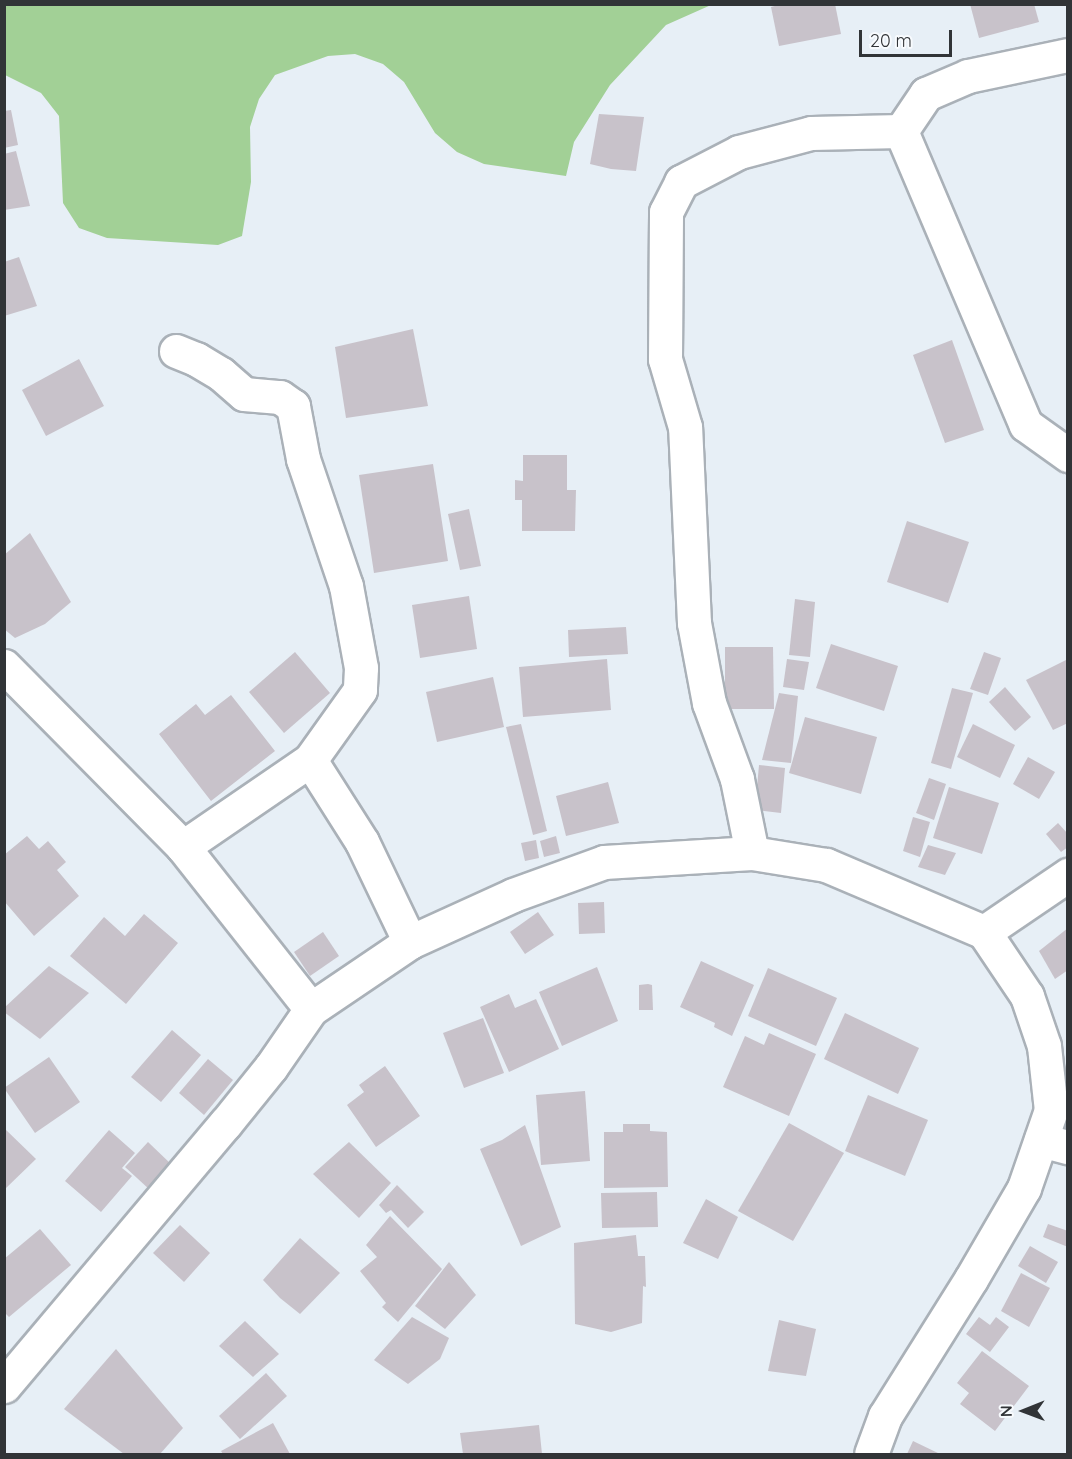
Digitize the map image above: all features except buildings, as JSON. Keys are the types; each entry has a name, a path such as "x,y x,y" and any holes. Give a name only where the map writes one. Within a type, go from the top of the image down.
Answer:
{"street":[{"path":"901,131 926,94 968,76 1068,55"},
{"path":"901,131 1026,425 1068,455"},
{"path":"753,853 737,778 709,703 694,623 685,428 665,359 666,212 681,182 739,152 811,133 901,131"},
{"path":"176,351 196,359 221,374 244,394 280,398 293,406 303,459 346,586 362,668 360,690 310,760 183,847"},
{"path":"4,666 183,847 311,1009"},
{"path":"310,760 362,842 410,942"},
{"path":"4,1386 225,1125 271,1067 311,1009 410,942 513,895 604,862 753,853 826,865 984,932 1027,996 1044,1046 1054,1143 1024,1188 971,1279 885,1416 871,1455"},
{"path":"984,932 1068,875"}],"green space":[{"path":"4,5 711,5 666,25 610,85 574,142 566,176 484,164 457,152 435,133 404,82 383,64 355,54 328,56 275,75 259,99 250,127 251,182 242,236 218,245 107,238 79,228 63,203 59,116 41,93 5,75"}]}
